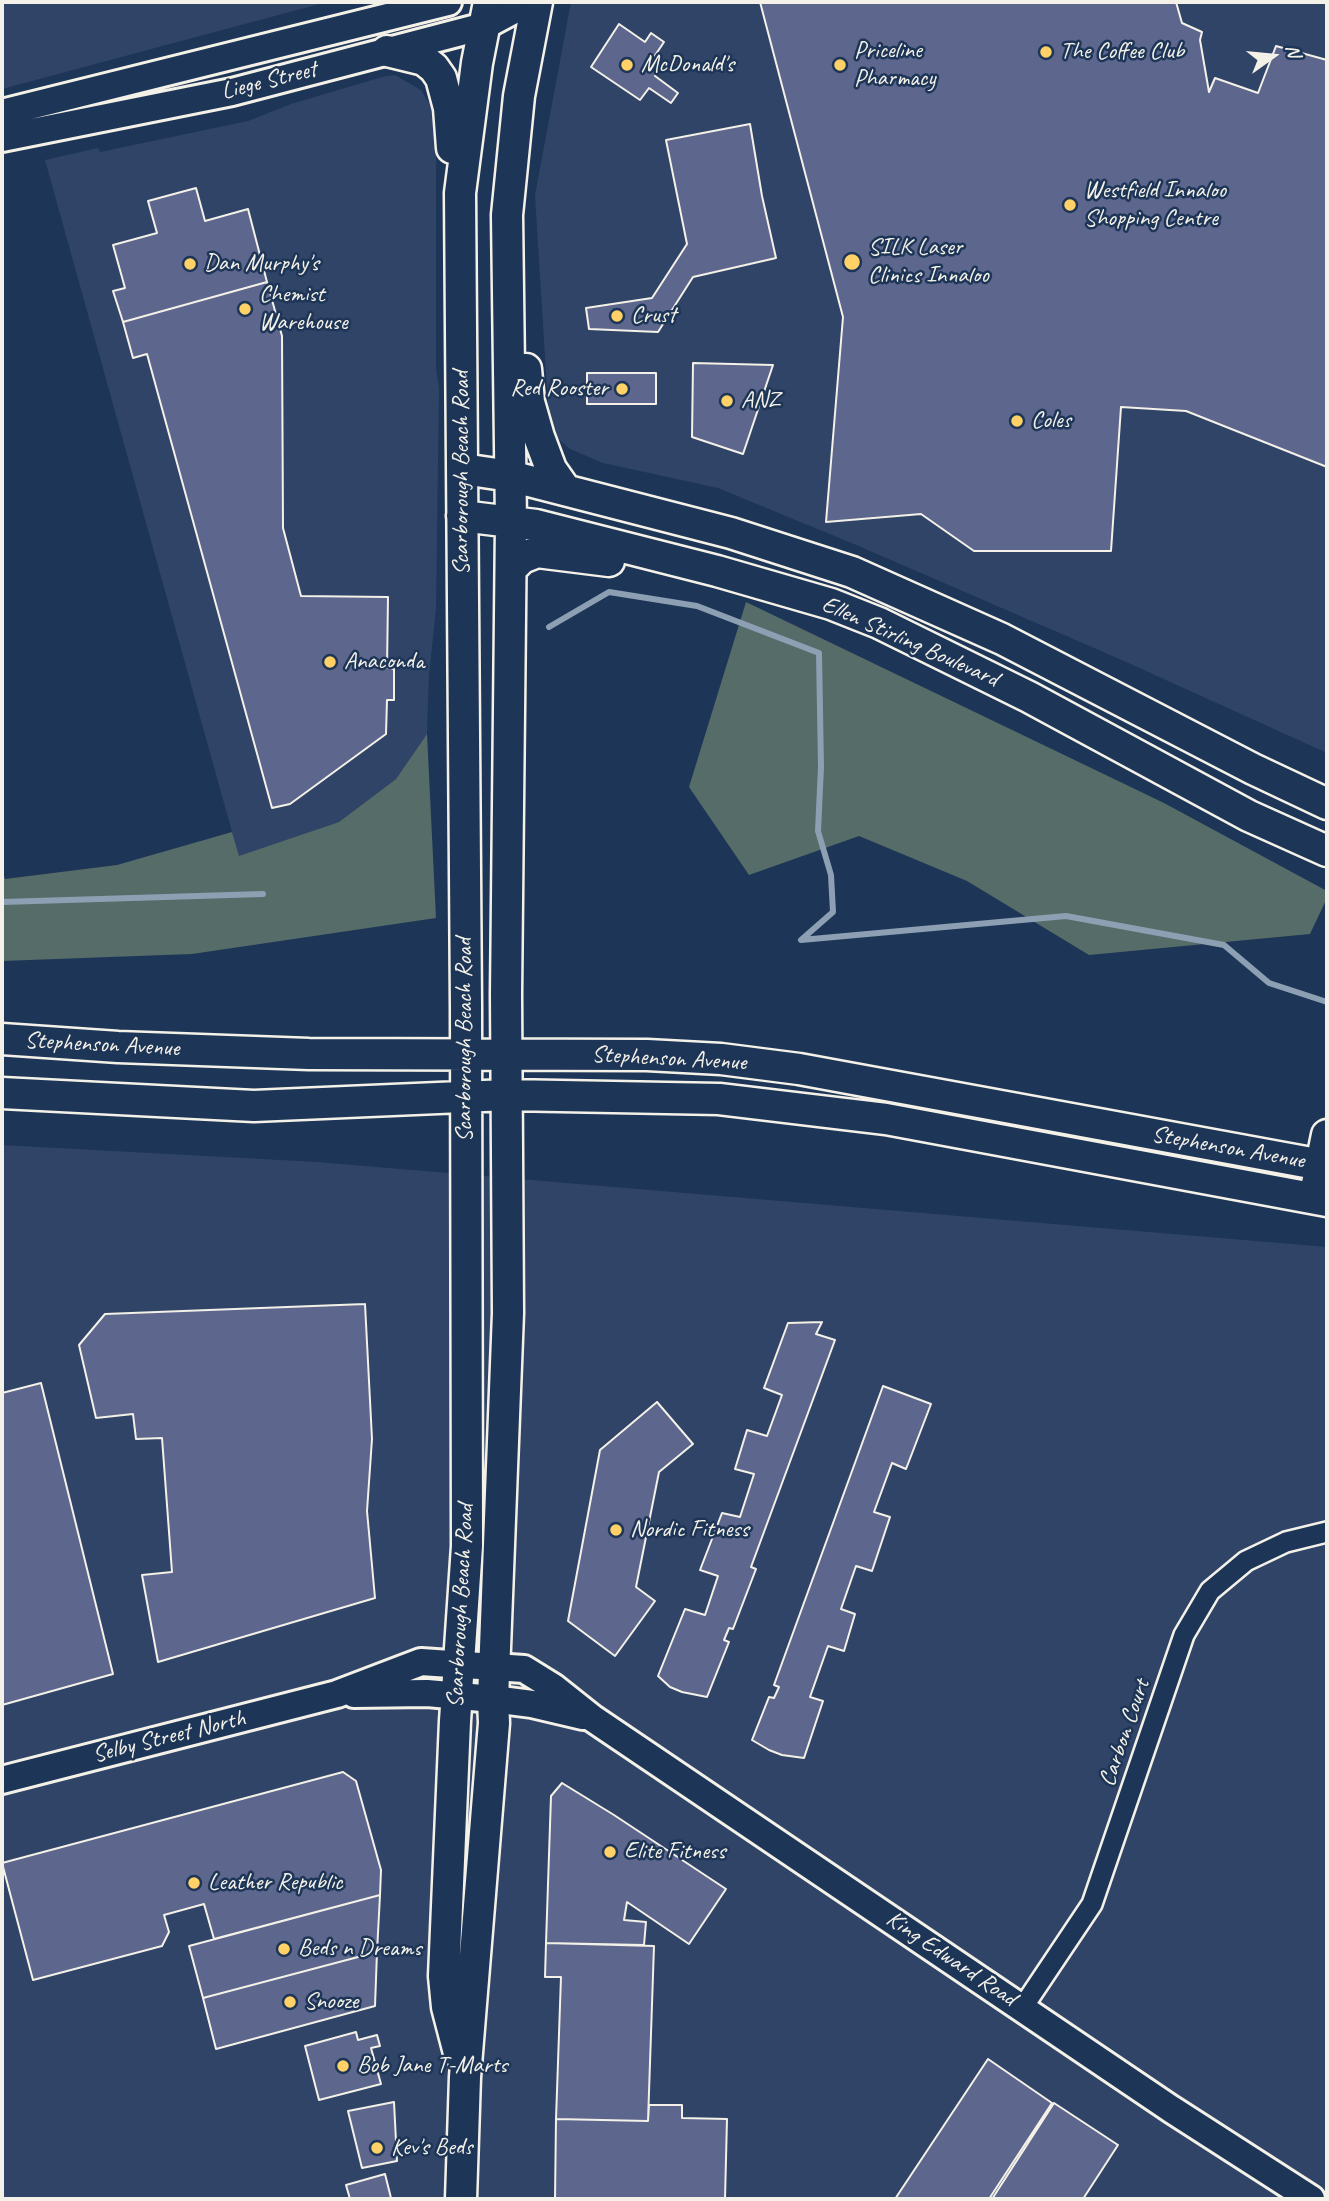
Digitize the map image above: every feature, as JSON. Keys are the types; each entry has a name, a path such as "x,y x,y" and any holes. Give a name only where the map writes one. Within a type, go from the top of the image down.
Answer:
{"main road":[{"name":"Liege Street","path":"2,113 448,2"},
{"name":"Liege Street","path":"2,138 232,92 387,51 487,14 529,2"},
{"name":"Scarborough Beach Road","path":"461,2199 465,2077 494,1723 508,1313 506,994 511,522 507,215 519,96 537,2"},
{"name":"Scarborough Beach Road","path":"465,2077 447,2007 444,1976 467,1546 460,192 487,14"},
{"path":"387,51 424,60 441,78 449,108 454,171 460,192"},
{"path":"509,269 519,309 529,402 551,469 565,489"},
{"name":"Ellen Stirling Boulevard","path":"463,469 510,476 565,489 731,533 852,572 1002,639 1253,769 1327,804"},
{"name":"Ellen Stirling Boulevard","path":"462,516 536,525 717,571 831,604 879,623 1029,697 1249,816 1327,852"},
{"path":"511,569 522,558 537,552 585,556 666,571 717,571"},
{"name":"Stephenson Avenue","path":"2,1039 118,1047 309,1054 648,1055 721,1059 799,1069 1324,1165"},
{"name":"Stephenson Avenue","path":"2,1093 254,1106 507,1095 719,1100 886,1119 1321,1200"},
{"path":"1321,1200 1327,1135"},
{"name":"Selby Street North","path":"2,1780 337,1694 421,1661 459,1663"},
{"name":"King Edward Road","path":"459,1663 524,1669 553,1687 592,1718 1171,2109 1311,2199"},
{"name":"Selby Street North","path":"337,1694 427,1693 457,1696"},
{"name":"King Edward Road","path":"457,1696 532,1704 592,1718"}],"street":[{"name":"Carbon Court","path":"1023,2007 1092,1903 1184,1635 1210,1591 1246,1561 1286,1542 1327,1532"}],"shaded area":[{"path":"2,2 327,2 2,89"},
{"path":"571,2 1327,2 1327,753 1124,661 718,488 603,463 570,449 555,436 549,421 535,195"},
{"path":"395,75 421,90 434,112 436,131 436,369 439,388 436,609 429,675 427,734 396,779 339,822 239,857 45,160 98,148 100,152 248,121 291,104"},
{"path":"2,1145 317,1162 1327,1247 1327,2199 2,2199"}],"green space":[{"path":"746,602 1164,803 1327,891 1327,898 1310,934 1089,955 967,881 859,836 749,875 689,787"},
{"path":"427,734 436,918 192,954 2,961 2,871 5,879 117,865 232,832 239,856 339,822 396,779"}],"building":[{"name":"Westfield Innaloo Shopping Centre","path":"760,2 1176,2 1182,23 1202,32 1200,40 1209,92 1215,78 1258,93 1276,46 1327,60 1327,467 1186,411 1121,407 1111,551 974,551 921,514 826,522 843,317"},
{"name":"McDonald's","path":"619,24 645,42 651,33 664,42 654,57 663,63 655,76 678,93 671,103 649,88 640,100 591,67"},
{"path":"750,124 776,258 693,277 658,332 589,329 586,308 652,298 687,244 666,140"},
{"name":"Dan Murphy's","path":"196,188 205,221 248,209 267,282 123,322 113,291 125,288 113,245 157,233 148,201"},
{"path":"267,282 282,336 283,528 301,596 388,597 387,668 394,669 394,700 387,700 386,734 290,804 272,808 147,354 133,358 123,322"},
{"name":"ANZ","path":"693,363 773,365 743,454 692,437"},
{"name":"Red Rooster","path":"587,373 656,373 656,404 587,404"},
{"path":"365,1304 372,1439 367,1511 375,1598 158,1662 142,1575 172,1572 162,1438 136,1439 133,1414 96,1418 79,1345 105,1314"},
{"path":"822,1322 816,1334 835,1340 751,1567 756,1569 733,1629 729,1628 724,1640 729,1642 707,1697 682,1692 670,1687 658,1676 685,1609 705,1615 718,1576 700,1570 722,1513 740,1517 754,1474 735,1469 747,1430 767,1436 782,1395 764,1388 788,1323"},
{"path":"41,1383 113,1674 2,1705 2,1393"},
{"path":"883,1386 931,1404 906,1469 892,1463 874,1512 890,1517 872,1571 856,1566 841,1609 855,1614 844,1651 828,1646 810,1697 823,1701 804,1758 782,1755 752,1740 769,1697 774,1698 779,1687 774,1685"},
{"name":"Nordic Fitness","path":"657,1402 693,1444 659,1472 636,1587 655,1601 615,1656 568,1621 600,1450"},
{"name":"Leather Republic","path":"343,1772 356,1781 381,1870 380,1895 214,1939 204,1904 164,1915 169,1932 162,1946 33,1980 2,1863"},
{"name":"Elite Fitness","path":"562,1783 726,1889 689,1944 627,1902 624,1920 646,1922 644,1945 546,1943 551,1796"},
{"name":"Beds n Dreams","path":"380,1895 377,1952 203,1998 189,1946"},
{"path":"546,1943 654,1946 648,2121 556,2119 561,1977 545,1977"},
{"name":"Snooze","path":"377,1952 375,2006 216,2049 203,1998"},
{"name":"Bob Jane T-Marts","path":"356,2032 358,2040 377,2035 380,2046 371,2048 381,2084 319,2100 305,2046"},
{"path":"988,2059 1052,2103 989,2199 895,2199"},
{"name":"Kev's Beds","path":"394,2102 397,2161 362,2168 348,2111"},
{"path":"1054,2103 1118,2145 1083,2199 992,2199"},
{"path":"649,2105 682,2105 682,2118 727,2119 725,2199 555,2199 556,2119 648,2121"},
{"path":"385,2174 391,2198 350,2199 346,2185"}],"waterway":[{"path":"549,627 609,592 697,606 819,653 821,767 818,831 831,875 833,912 801,940 1066,916 1224,945 1269,983 1327,1002"},
{"path":"2,902 263,894"}],"place":[{"name":"The Coffee Club","path":"1046,52"},
{"name":"McDonald's","path":"627,65"},
{"name":"Priceline Pharmacy","path":"840,65"},
{"name":"Westfield Innaloo Shopping Centre","path":"1070,205"},
{"name":"SILK Laser Clinics Innaloo","path":"852,262"},
{"name":"Dan Murphy's","path":"190,264"},
{"name":"Chemist Warehouse","path":"245,309"},
{"name":"Crust","path":"617,316"},
{"name":"Red Rooster","path":"622,389"},
{"name":"ANZ","path":"727,401"},
{"name":"Coles","path":"1017,421"},
{"name":"Anaconda","path":"330,662"},
{"name":"Nordic Fitness","path":"616,1530"},
{"name":"Elite Fitness","path":"610,1852"},
{"name":"Leather Republic","path":"194,1883"},
{"name":"Beds n Dreams","path":"284,1949"},
{"name":"Snooze","path":"290,2002"},
{"name":"Bob Jane T-Marts","path":"343,2066"},
{"name":"Kev's Beds","path":"377,2148"}]}
